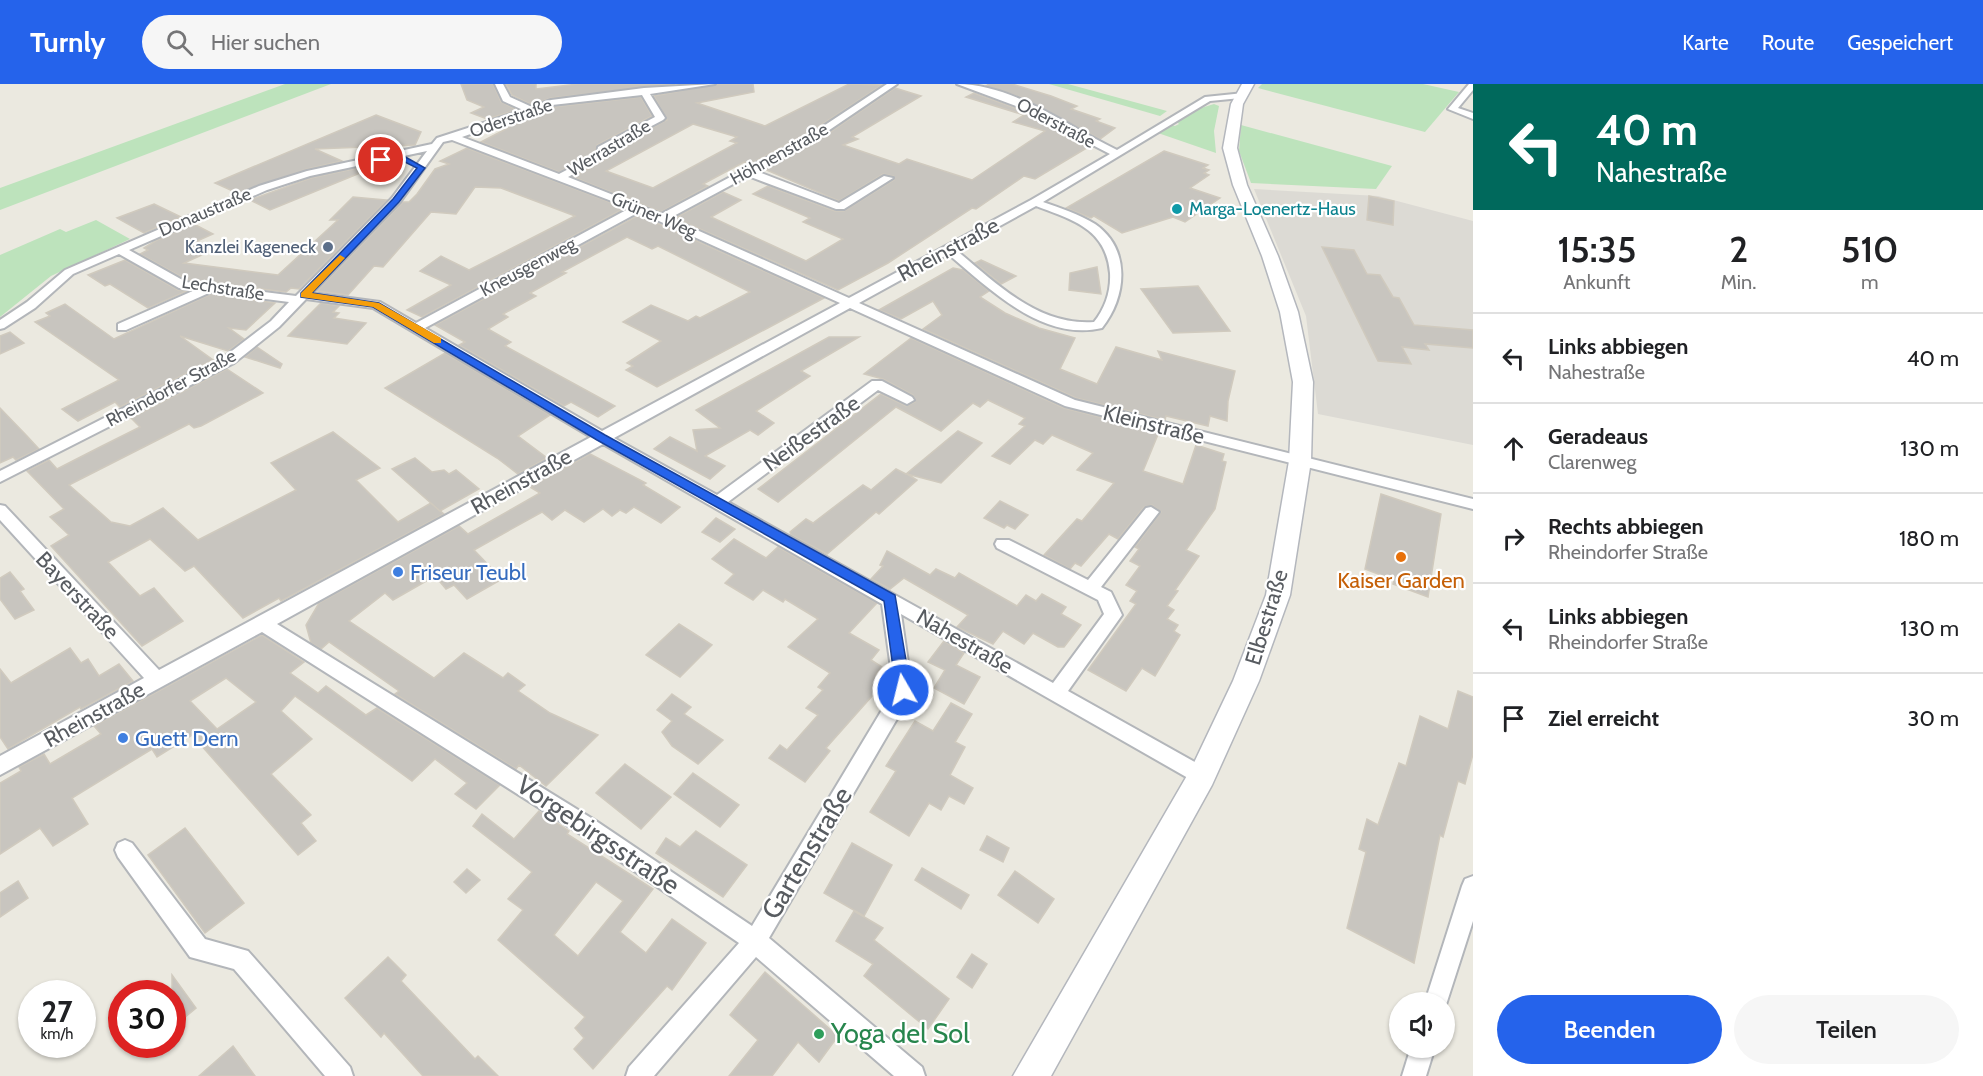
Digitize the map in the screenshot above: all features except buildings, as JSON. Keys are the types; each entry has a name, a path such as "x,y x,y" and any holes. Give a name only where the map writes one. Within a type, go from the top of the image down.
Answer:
{"main road":[{"name":"Elbestraße","path":"1031,1076 1202,776 1246,681 1278,595 1300,461 1303,382 1289,312 1270,256 1240,185 1230,148 1242,94"}],"street":[{"path":"499,84 506,99 530,109"},
{"name":"Oderstraße","path":"453,137 530,109 649,89 711,84"},
{"name":"Höhnenstraße","path":"662,218 816,135 892,84"},
{"name":"Oderstraße","path":"961,84 1017,101 1087,141 1116,153"},
{"path":"1473,85 1453,110 1473,116"},
{"name":"Werrastraße","path":"563,176 602,155 602,149 660,118 649,89"},
{"name":"Rheinstraße","path":"0,766 1035,202 1197,106 1242,94"},
{"path":"431,147 440,140 453,137"},
{"name":"Grüner Weg","path":"453,137 563,176 850,302"},
{"name":"Donaustraße","path":"0,325 31,305 69,273 118,249 278,183 321,171 400,156 431,147"},
{"name":"Rheindorfer Straße","path":"0,477 229,360 275,324 396,200 421,168 431,147"},
{"path":"400,156 421,168"},
{"path":"748,172 840,207 888,178"},
{"path":"948,249 1021,305 1046,318 1075,326 1098,325 1105,317 1115,294 1114,253 1106,240 1093,227 1035,202"},
{"name":"Kneusgenweg","path":"416,328 639,208"},
{"name":"Lechstraße","path":"118,249 183,285 376,305 416,328"},
{"path":"122,327 209,289"},
{"name":"Kleinstraße","path":"850,302 1070,403 1473,504"},
{"name":"Nahestraße","path":"416,328 601,437 1202,776"},
{"name":"Neißestraße","path":"718,502 877,384 907,400"},
{"name":"Bayerstraße","path":"0,510 157,680"},
{"path":"1091,588 1151,512"},
{"path":"1003,544 1106,596 1113,615 1056,693"},
{"name":"Gartenstraße","path":"638,1076 754,941 903,690 890,599"},
{"name":"Vorgebirgsstraße","path":"262,623 589,828 754,941 913,1076"},
{"path":"125,850 198,949 240,959 341,1076"},
{"path":"1440,992 1473,886"},
{"path":"1414,1076 1420,1058"}],"shaded area":[{"path":"1254,189 1378,196 1473,221 1473,445 1318,414 1306,316"}],"green space":[{"path":"285,84 331,84 0,210 0,188"},
{"path":"1049,84 1068,84 1167,111 1160,116"},
{"path":"1262,84 1423,84 1459,92 1425,132 1258,88"},
{"path":"1214,104 1219,106 1214,131 1216,153 1158,133 1172,125 1179,124 1177,122 1201,108"},
{"path":"1241,125 1392,166 1376,189 1251,183 1239,151"},
{"path":"96,220 130,239 51,276 0,317 0,255 60,229 66,232"}],"slow traffic":[{"path":"340,258 304,295 376,305 437,340"}],"place":[{"name":"Marga-Loenertz-Haus","path":"1177,209"},
{"name":"Kanzlei Kageneck","path":"328,247"},
{"name":"Kaiser Garden","path":"1401,557"},
{"name":"Friseur Teubl","path":"398,572"},
{"name":"Guett Dern","path":"123,738"},
{"name":"Yoga del Sol","path":"819,1034"}],"route":[{"path":"381,160 400,156 421,168 396,200 304,295 376,305 601,437 890,599 903,690"}]}
